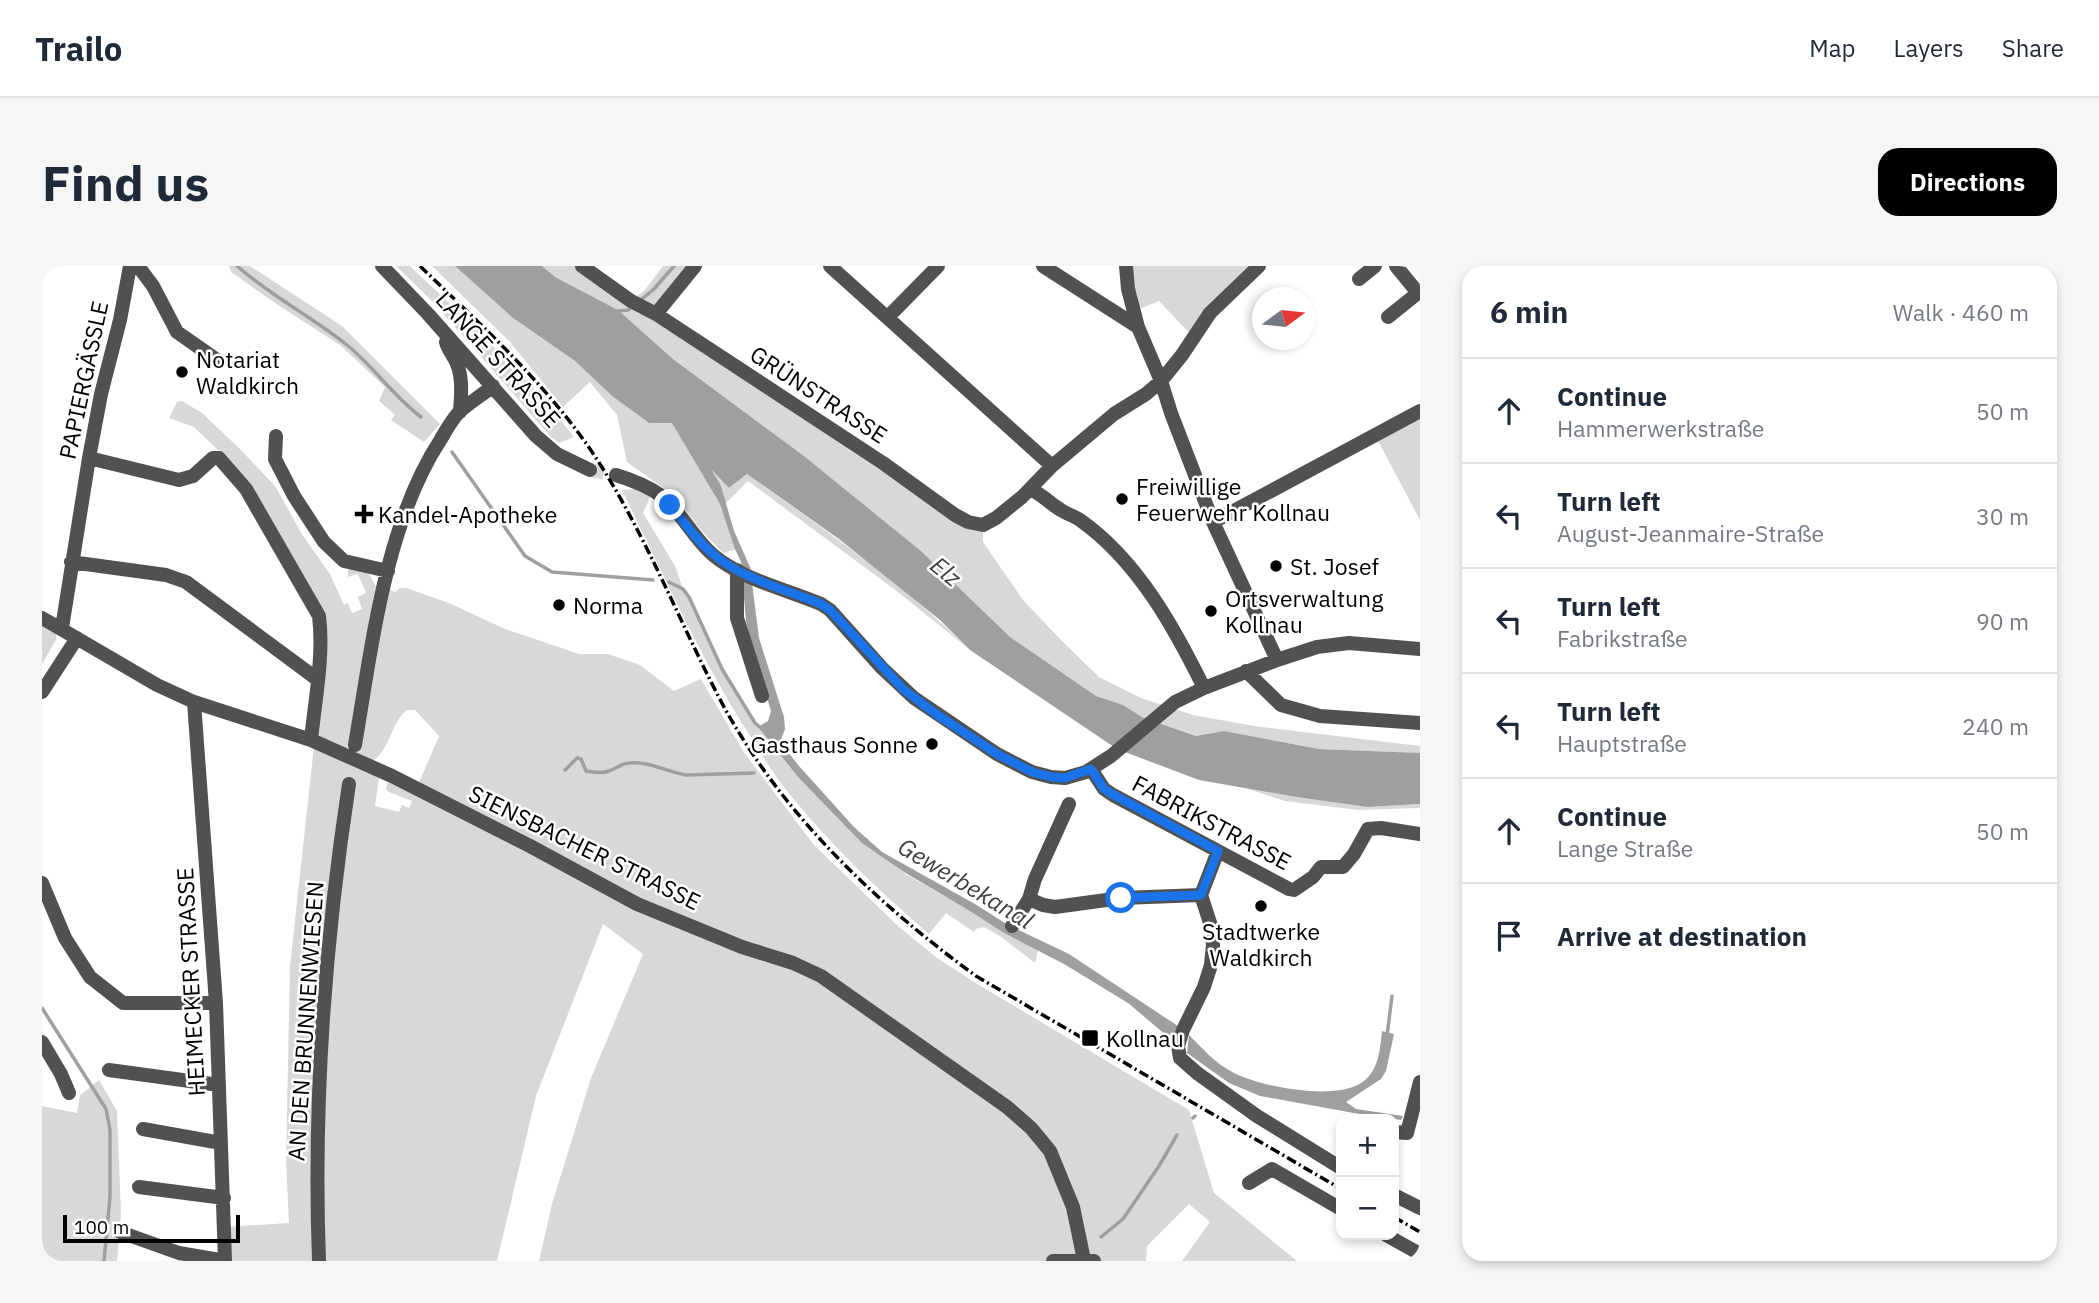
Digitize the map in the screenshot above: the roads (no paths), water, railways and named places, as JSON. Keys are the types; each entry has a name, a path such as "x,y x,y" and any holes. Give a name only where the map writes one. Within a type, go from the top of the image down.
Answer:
{"street":[{"name":"PAPIERGÄSSLE","path":"62,628 101,394 120,320 130,266"},
{"path":"138,266 153,286 177,332 217,360"},
{"name":"LANGE STRASSE","path":"382,266 549,448 590,470"},
{"name":"GRÜNSTRASSE","path":"582,266 968,522 983,525 996,518 1114,414 1161,381 1210,313 1259,266"},
{"path":"643,308 695,266"},
{"path":"830,266 1052,466"},
{"path":"888,317 938,266"},
{"path":"1043,266 1138,327"},
{"path":"1126,266 1128,289 1138,327 1213,522 1277,660"},
{"path":"1359,279 1375,266"},
{"path":"1388,317 1418,293 1396,266"},
{"path":"445,334 446,346 457,364 461,378 460,412"},
{"path":"355,745 388,571 411,493 426,460 460,412 493,386"},
{"path":"1213,522 1420,411"},
{"path":"276,436 275,459 294,496 324,542 344,561 388,571"},
{"path":"89,458 179,480 192,476 212,458 219,458 246,489 319,616 321,629 311,740"},
{"path":"616,475 633,480 661,496 699,541 715,556 737,570 830,610 903,689 936,714 997,754 1032,772 1051,777 1065,778 1091,769 1117,751 1175,702 1277,660 1317,647 1349,643 1420,649"},
{"path":"1030,489 1100,535 1139,576 1204,688"},
{"path":"71,562 166,575 186,582 317,679"},
{"path":"737,570 737,618 762,696"},
{"name":"SIENSBACHER STRASSE","path":"42,618 157,685 194,702 311,740 373,767 530,846 637,904 742,947 793,962 841,989 1007,1107 1031,1128 1050,1152 1073,1207 1084,1260"},
{"path":"42,692 77,638"},
{"path":"1246,671 1281,705 1320,716 1420,723"},
{"name":"HEIMECKER STRASSE","path":"194,702 216,1003 225,1261"},
{"name":"FABRIKSTRASSE","path":"1091,769 1104,789 1112,794 1294,890 1313,877 1321,867 1343,867 1368,829 1381,828 1420,834"},
{"name":"AN DEN BRUNNENWIESEN","path":"319,1261 318,1163 326,974 339,848 349,784"},
{"path":"1012,926 1029,899 1035,879 1069,804"},
{"path":"1218,851 1201,895 1211,926 1211,965 1204,987 1183,1030 1178,1046 1180,1058 1257,1116 1336,1165"},
{"path":"42,883 65,938 90,976 123,1003 216,1003"},
{"path":"1029,899 1043,905 1055,906 1121,898 1201,895"},
{"path":"42,1042 69,1093"},
{"path":"110,1070 219,1085"},
{"path":"1399,1132 1407,1133 1420,1082"},
{"path":"143,1129 221,1143"},
{"path":"1249,1184 1272,1169 1336,1206"},
{"path":"139,1187 224,1198"},
{"path":"1399,1198 1420,1208"},
{"path":"120,1232 179,1254 225,1261"},
{"path":"1395,1240 1420,1254"},
{"path":"1052,1261 1094,1261"}],"waterway":[{"name":"Gewerbekanal","path":"237,266 347,345 421,417"},
{"path":"638,302 653,290 674,266"},
{"path":"617,311 632,307"},
{"name":"Gewerbekanal","path":"452,452 525,556 552,572 653,580"},
{"name":"Gewerbekanal","path":"669,582 683,589 689,597 722,669 755,723 761,728"},
{"path":"565,770 577,758 581,759 586,771 597,772 609,771 627,763 637,763 686,775 754,773"},
{"name":"Gewerbekanal","path":"1387,1036 1392,996"},
{"path":"42,1008 106,1109 110,1130 110,1197 104,1261"},
{"path":"1101,1237 1123,1219 1177,1135"}],"tunnel":[{"path":"590,470 616,475"},
{"path":"349,784 355,747"}],"railway":[{"path":"420,266 515,359 579,434 633,521 708,676 748,747 775,785 835,855 868,888 976,976 1336,1186"},
{"path":"1399,1220 1420,1232"}],"place":[{"name":"Notariat Waldkirch","path":"182,372"},
{"name":"Freiwillige Feuerwehr Kollnau","path":"1122,499"},
{"name":"Kandel-Apotheke","path":"364,514"},
{"name":"St. Josef","path":"1276,566"},
{"name":"Norma","path":"559,605"},
{"name":"Ortsverwaltung Kollnau","path":"1211,611"},
{"name":"Gasthaus Sonne","path":"932,744"},
{"name":"Stadtwerke Waldkirch","path":"1261,906"},
{"name":"Kollnau","path":"1090,1038"}],"water label":[{"name":"Elz","path":"946,571"}]}
